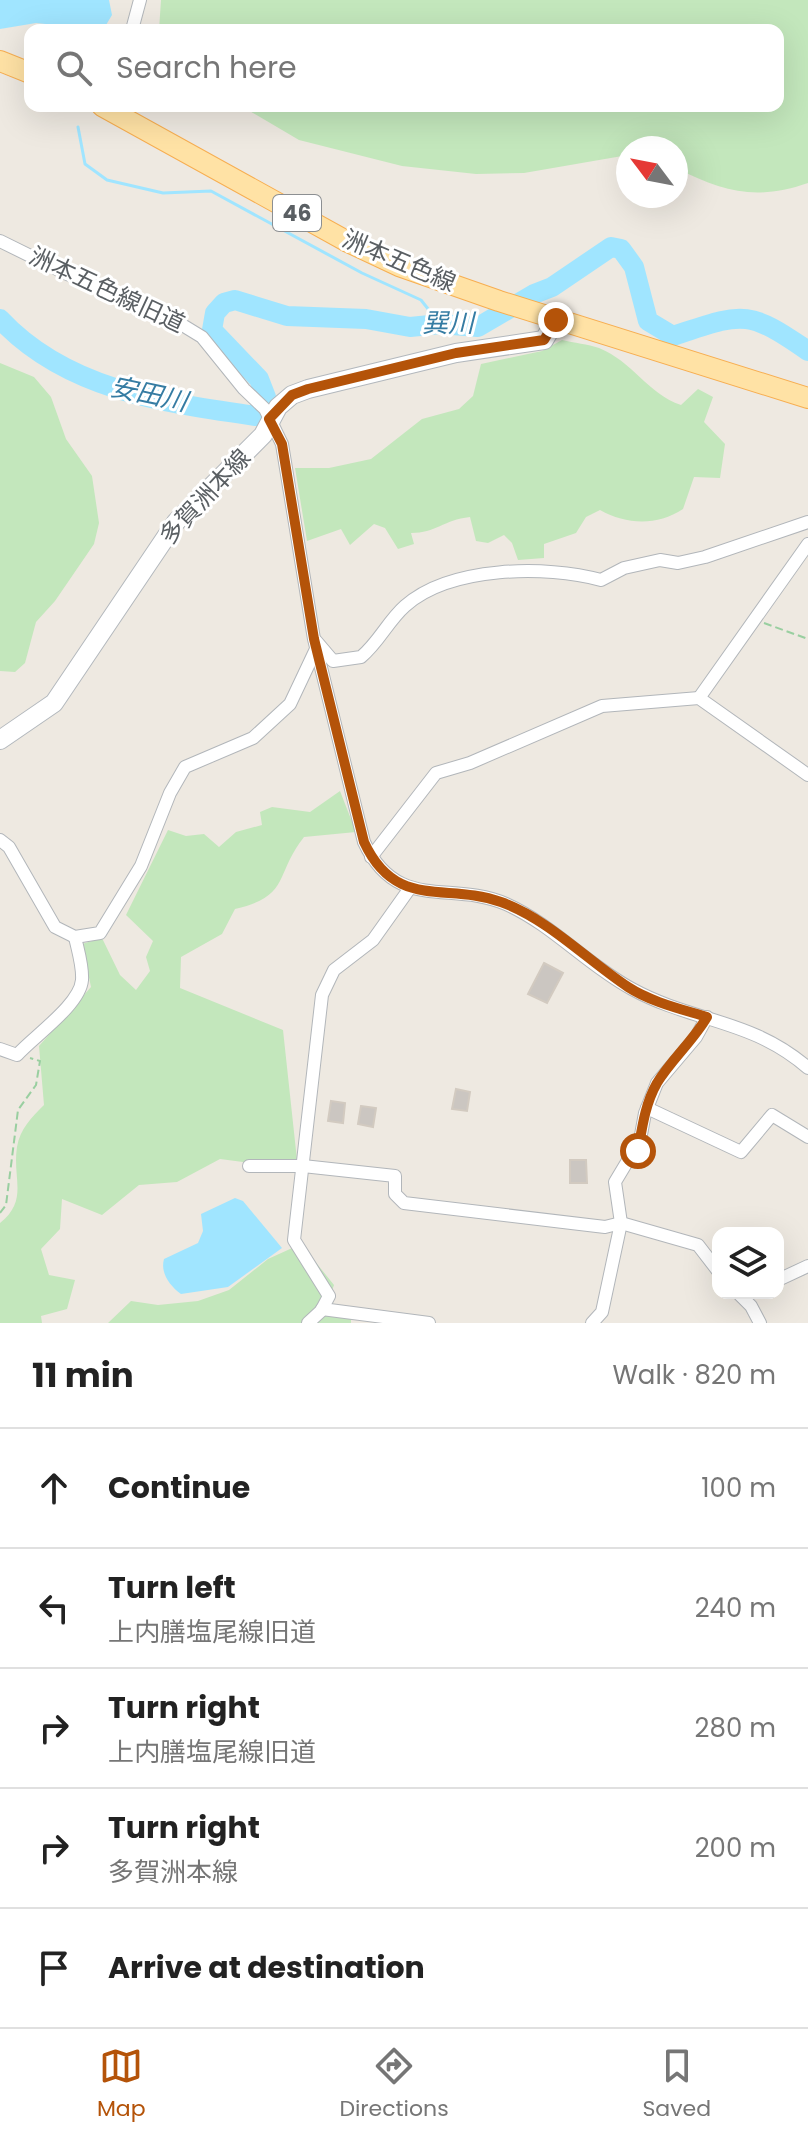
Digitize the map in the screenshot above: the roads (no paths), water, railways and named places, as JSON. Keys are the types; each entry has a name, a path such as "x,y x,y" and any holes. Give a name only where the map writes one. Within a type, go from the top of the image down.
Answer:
{"main road":[{"path":"0,61 24,71"},
{"name":"洲本五色線","path":"127,113 348,242 399,266 556,320 808,398"},
{"name":"多賀洲本線","path":"0,740 54,703 176,522 263,435 267,414 292,395 456,353 544,340 556,320"}],"street":[{"path":"134,24 140,0"},
{"name":"洲本五色線旧道","path":"0,241 65,273 166,315 202,337 267,414"},
{"path":"267,414 282,444 315,644 364,842 371,857 388,875 410,888 429,893 466,894 510,906 545,926 631,989 768,1038 808,1068"},
{"path":"315,644 333,661 361,657 403,607 434,588 461,577 566,571 601,580 624,568 660,560 678,563 705,557 808,522"},
{"path":"699,698 808,544"},
{"path":"0,840 9,847 55,927 75,937 100,933 141,866 170,793 185,767 253,738 281,713 290,704 315,644"},
{"path":"371,857 436,773 470,763 602,706 699,698 808,775"},
{"path":"308,1323 322,1309 329,1296 294,1240 322,995 334,970 373,940 410,888"},
{"path":"0,1049 17,1055 37,1033 57,1019 78,993 82,982 75,937"},
{"path":"592,1323 602,1312 621,1223 615,1182 638,1151 647,1108 657,1083 696,1037 707,1017"},
{"path":"647,1108 741,1152 772,1115 808,1137"},
{"path":"249,1166 303,1166 395,1176 395,1194 404,1203 605,1227 621,1223 698,1245 712,1263"},
{"path":"784,1277 808,1266"},
{"path":"748,1299 760,1323"},
{"path":"322,1309 429,1323"}],"water":[{"path":"0,0 109,0 112,15 107,24 36,23 0,29"},
{"path":"235,1198 243,1201 282,1248 228,1287 181,1294 167,1279 163,1269 164,1259 198,1243 203,1231 201,1214"}],"waterway":[{"path":"78,127 85,164 107,180 163,193 211,191 362,273 421,300 440,324"},
{"name":"巽川","path":"0,319 26,343 86,377 152,398 256,416 266,397 259,379 212,330 215,313 224,303 235,300 287,316 366,319 410,327 440,324 478,327 534,294 552,287 611,247 621,249 634,267 648,321 673,336 730,319 744,319 771,327 808,351"}],"water label":[{"name":"安田川","path":"149,394"}]}
